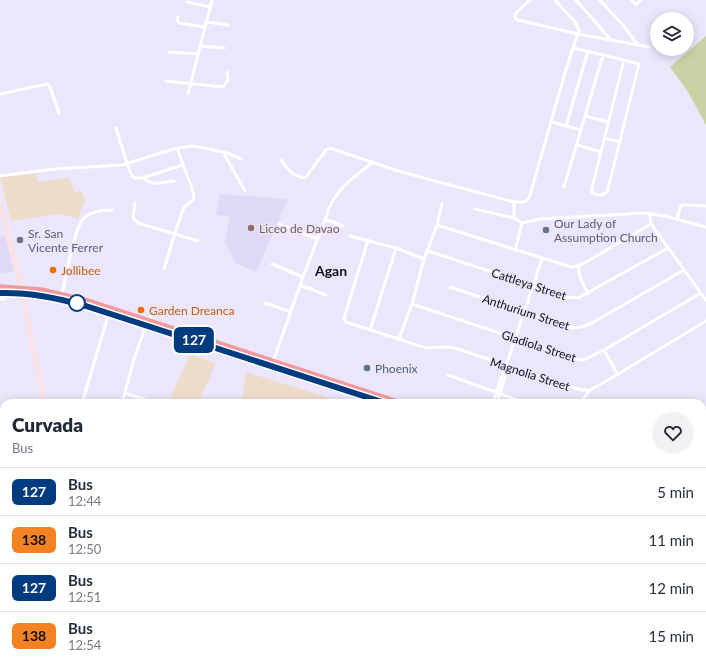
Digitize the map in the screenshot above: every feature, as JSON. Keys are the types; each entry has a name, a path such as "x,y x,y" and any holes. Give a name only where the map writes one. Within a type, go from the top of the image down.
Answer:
{"highway":[{"path":"0,287 62,294 88,301 374,399"},
{"path":"0,293 21,290 148,322"},
{"path":"273,364 387,399"}],"main road":[{"path":"0,204 17,268 43,399"}],"street":[{"path":"188,94 212,0"},
{"path":"530,0 515,14 515,18 518,20 578,34 649,47"},
{"path":"281,160 290,171 302,178 306,176 328,148 372,163 514,202 524,202 529,198 565,73 578,34 578,26 555,0"},
{"path":"576,0 611,40"},
{"path":"600,0 638,46"},
{"path":"632,0 636,4 641,0"},
{"path":"187,2 211,7"},
{"path":"178,17 180,23 206,27"},
{"path":"207,22 228,26"},
{"path":"631,44 633,39"},
{"path":"200,46 224,48"},
{"path":"573,48 588,51 624,60 638,64 607,193 604,195 594,194 591,190 624,60"},
{"path":"566,126 588,51"},
{"path":"169,52 198,54"},
{"path":"564,187 604,55"},
{"path":"166,81 224,87 228,80 227,72"},
{"path":"0,94 47,84 50,87 59,113"},
{"path":"585,116 608,122"},
{"path":"552,122 581,130"},
{"path":"116,128 130,172 134,178 143,178 182,165"},
{"path":"604,138 620,142"},
{"path":"577,145 601,152"},
{"path":"0,176 55,168 110,166 127,163 177,148 194,146 223,152 241,159"},
{"path":"164,269 174,233 184,207 194,200 193,191 182,165 177,148"},
{"path":"223,152 245,191"},
{"path":"273,364 300,285 331,204 337,193 353,177 372,163"},
{"path":"143,178 148,182 155,184 174,181"},
{"path":"514,202 514,218"},
{"path":"135,203 133,215 135,221 138,223 198,241"},
{"path":"399,339 412,304 424,258 437,225 442,204"},
{"path":"677,219 681,205 706,206"},
{"path":"475,209 514,218 522,223 539,219 608,216 630,213 650,214 677,219 706,227"},
{"path":"62,294 74,243 81,221 92,212 112,210"},
{"path":"650,214 651,224 706,300"},
{"path":"325,220 343,226"},
{"path":"515,251 522,223"},
{"path":"279,224 318,239"},
{"path":"437,225 542,259 568,266 578,266 651,224"},
{"path":"350,236 396,248 424,258"},
{"name":"Magnolia Street","path":"368,240 344,318 346,322 426,348 455,348 576,389 590,390"},
{"path":"370,330 396,248"},
{"name":"Cattleya Street","path":"428,251 573,298 578,298 588,294 668,248"},
{"path":"495,399 507,370 506,366 542,259"},
{"path":"272,264 303,277"},
{"path":"578,266 580,276 588,294"},
{"name":"Anthurium Street","path":"450,287 572,328 582,328 684,270"},
{"path":"300,285 326,295"},
{"name":"Gladiola Street","path":"412,304 581,360 604,350 701,293"},
{"path":"0,299 5,299"},
{"path":"265,303 291,312"},
{"path":"83,399 109,313"},
{"path":"123,399 135,356 152,314"},
{"path":"583,399 590,390 618,375 706,321"},
{"path":"604,350 618,375"},
{"path":"448,376 515,399"},
{"path":"497,399 498,393"},
{"path":"125,394 142,399"}],"shaded area":[{"path":"36,173 37,182 69,178 74,192 81,191 85,200 78,219 61,214 11,221 0,177"},
{"name":"Liceo de Davao","path":"220,194 288,199 256,272 235,263 225,241 230,216 216,215"},
{"path":"0,235 5,236 14,272 0,273"},
{"path":"190,355 216,363 200,399 170,399"},
{"path":"246,372 333,399 242,399"}],"green space":[{"path":"706,36 706,125 688,92 670,67 683,56 694,56 694,46"}],"bus line":[{"name":"127","path":"0,293 40,295 86,306 147,324 373,399"}],"place":[{"name":"Liceo de Davao","path":"251,228"},
{"name":"Our Lady of Assumption Church","path":"546,230"},
{"name":"Sr. San Vicente Ferrer","path":"20,240"},
{"name":"Jollibee","path":"53,270"},
{"name":"Garden Dreanca","path":"141,310"},
{"name":"Phoenix","path":"367,368"}],"district":[{"name":"Agan","path":"331,270"}]}
